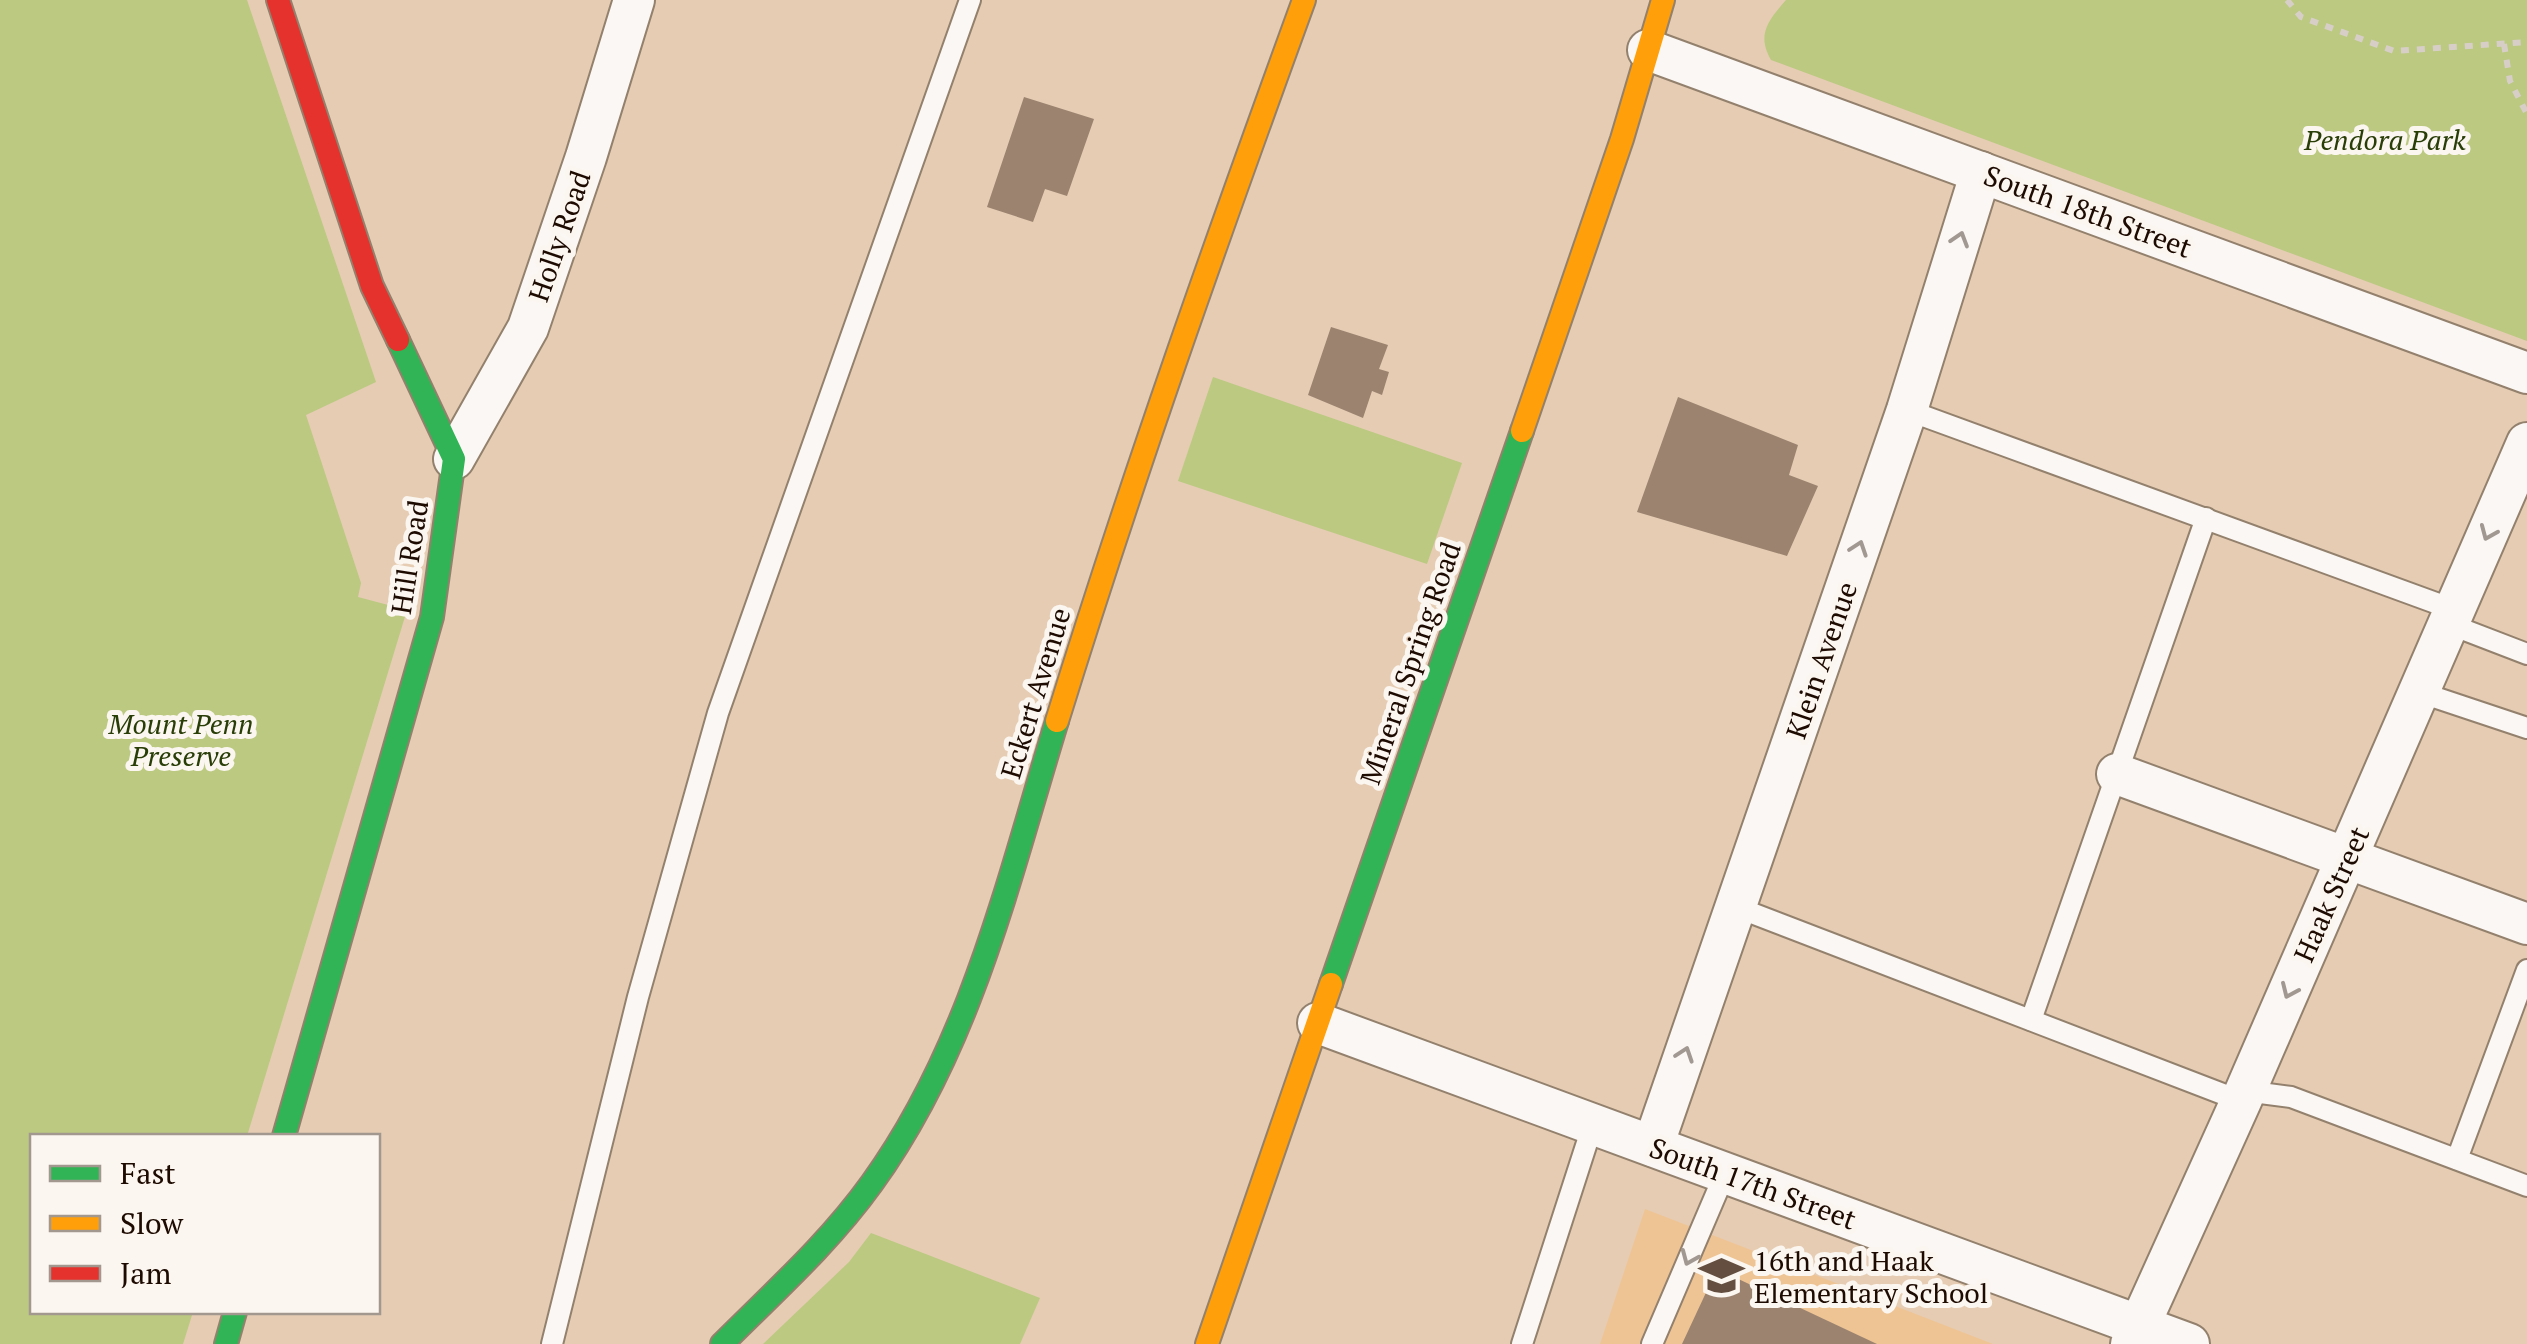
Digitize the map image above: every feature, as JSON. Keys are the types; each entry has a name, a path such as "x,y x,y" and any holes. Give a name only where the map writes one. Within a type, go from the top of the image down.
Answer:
{"street":[{"path":"278,0 372,286 454,460"},
{"name":"Holly Road","path":"454,460 528,328 634,0"},
{"name":"Eckert Avenue","path":"722,1344 830,1236 879,1172 954,1045 972,1000 1118,524 1304,0"},
{"name":"Mineral Spring Road","path":"1207,1344 1622,139 1663,0"},
{"name":"South 18th Street","path":"1648,50 2527,374"},
{"name":"Klein Avenue","path":"1653,1146 1907,410 1981,172"},
{"name":"Haak Street","path":"2136,1335 2527,444"},
{"name":"Hill Road","path":"285,1134 432,616 454,460"},
{"path":"2117,774 2527,924"},
{"name":"South 17th Street","path":"1318,1024 1726,1172 2136,1335 2188,1344"},
{"path":"226,1344 234,1314"}],"lane":[{"path":"552,1344 638,998 718,712 970,0"},
{"path":"1907,410 2206,518 2452,617 2527,654"},
{"path":"2031,1020 2206,518"},
{"path":"2418,692 2527,728"},
{"path":"1736,907 2243,1096 2291,1097 2527,1186"},
{"path":"2456,1160 2527,970"},
{"path":"1522,1344 1593,1124"},
{"path":"1652,1344 1726,1172"}],"path":[{"path":"2287,0 2301,17 2394,52 2527,42"},
{"path":"2504,44 2510,81 2527,114"}],"shaded area":[{"name":"16th and Haak Elementary School","path":"1645,1209 1993,1344 1600,1344"}],"green space":[{"name":"Mount Penn Preserve","path":"0,0 247,0 376,382 306,415 361,583 358,597 407,610 248,1134 30,1134 30,1314 192,1314 183,1344 0,1344"},
{"name":"Pendora Park","path":"1786,0 2527,0 2527,341 1771,60 1765,42 1766,28"},
{"path":"1213,377 1462,463 1427,564 1178,481"},
{"path":"871,1233 1040,1298 1020,1344 763,1344 849,1262"}],"building":[{"path":"1024,97 1094,119 1067,196 1045,189 1033,222 987,207"},
{"path":"1331,327 1388,345 1379,369 1389,372 1382,395 1372,391 1363,418 1308,395"},
{"path":"1678,397 1798,445 1789,475 1818,486 1787,556 1637,512"},
{"path":"1717,1269 1877,1344 1682,1344"}],"traffic: fast":[{"path":"285,1134 432,617 454,459 398,340"},
{"path":"1331,984 1522,431"},
{"path":"722,1344 838,1226 872,1183 936,1075 983,960 1057,721"},
{"path":"226,1344 234,1314"}],"traffic: slow":[{"path":"1057,721 1176,359 1304,0"},
{"path":"1522,431 1622,139 1663,0"},
{"path":"1207,1344 1331,984"}],"traffic: jam":[{"path":"278,0 372,286 398,340"}],"place":[{"name":"16th and Haak Elementary School","path":"1721,1276"}]}
